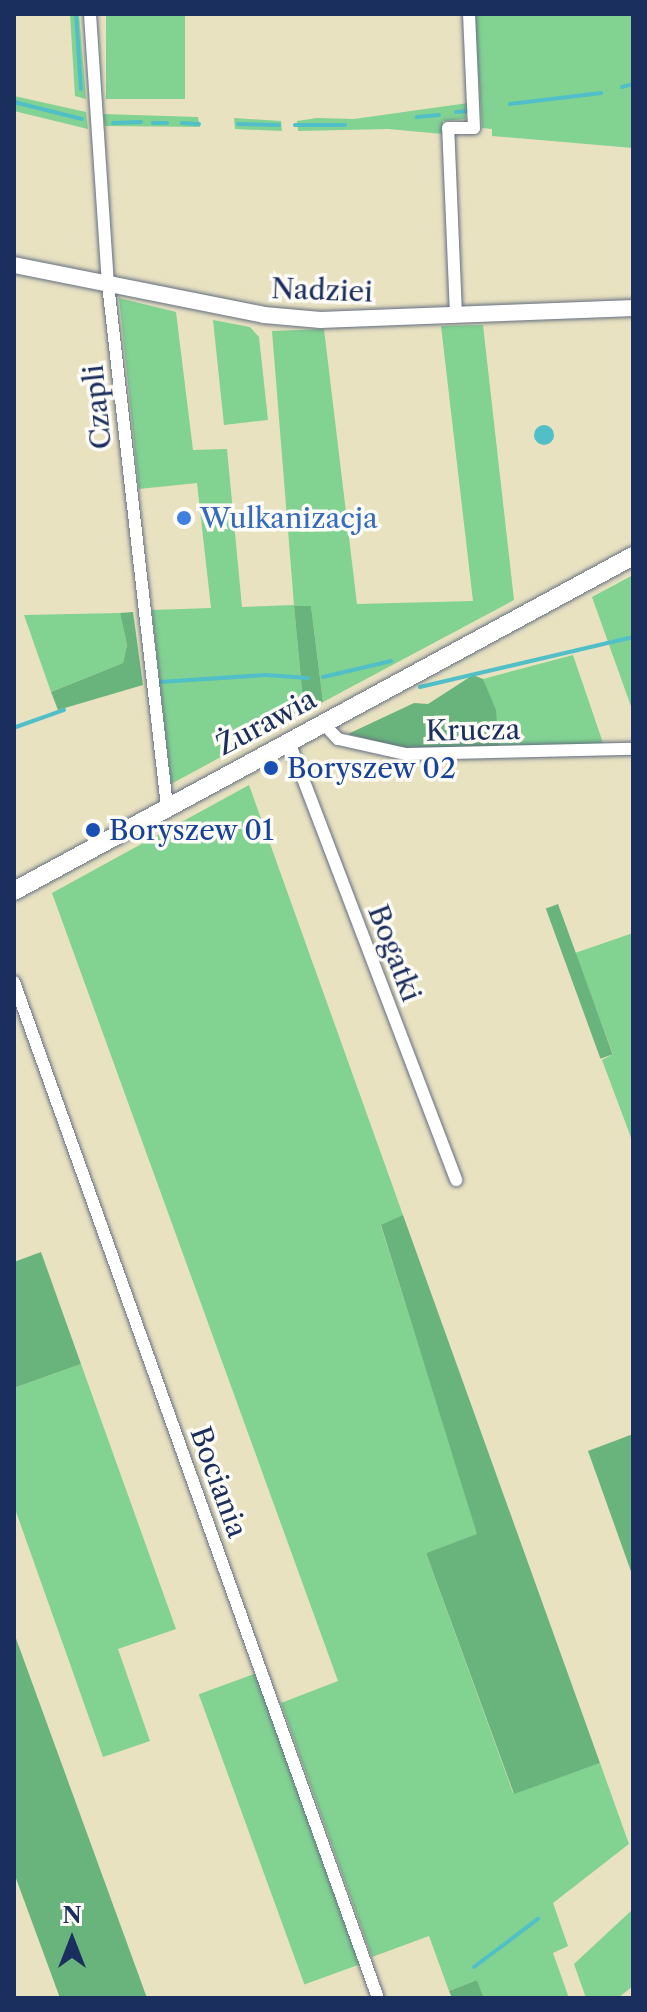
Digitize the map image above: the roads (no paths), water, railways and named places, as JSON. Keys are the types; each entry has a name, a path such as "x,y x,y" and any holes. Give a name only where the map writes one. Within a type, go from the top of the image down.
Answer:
{"main road":[{"name":"Żurawia","path":"14,891 167,800 289,742 633,556"}],"street":[{"name":"Czapli","path":"90,14 108,284 167,800"},
{"path":"456,315 448,128 474,128 469,14"},
{"name":"Nadziei","path":"14,265 279,317 456,315 633,308"},
{"name":"Krucza","path":"323,723 338,739 406,754 633,749"},
{"name":"Bogatki","path":"289,742 456,1180"},
{"name":"Bociania","path":"14,982 378,1998"}],"water":[{"path":"544,425 551,428 554,435 551,442 544,445 537,442 534,435 537,428"}],"waterway":[{"path":"76,14 81,89"},
{"path":"622,87 633,84"},
{"path":"510,104 601,93"},
{"path":"14,102 82,119"},
{"path":"456,112 468,111"},
{"path":"417,117 439,115"},
{"path":"113,123 141,122"},
{"path":"153,123 167,123"},
{"path":"182,123 199,124"},
{"path":"238,124 279,125"},
{"path":"295,125 345,125"},
{"path":"420,687 633,637"},
{"path":"323,677 391,661"},
{"path":"160,682 266,675 308,678"},
{"path":"16,727 64,710"},
{"path":"474,1967 538,1919"}],"place":[{"name":"Wulkanizacja","path":"184,518"},
{"name":"Boryszew 02","path":"271,768"},
{"name":"Boryszew 01","path":"93,830"}]}
